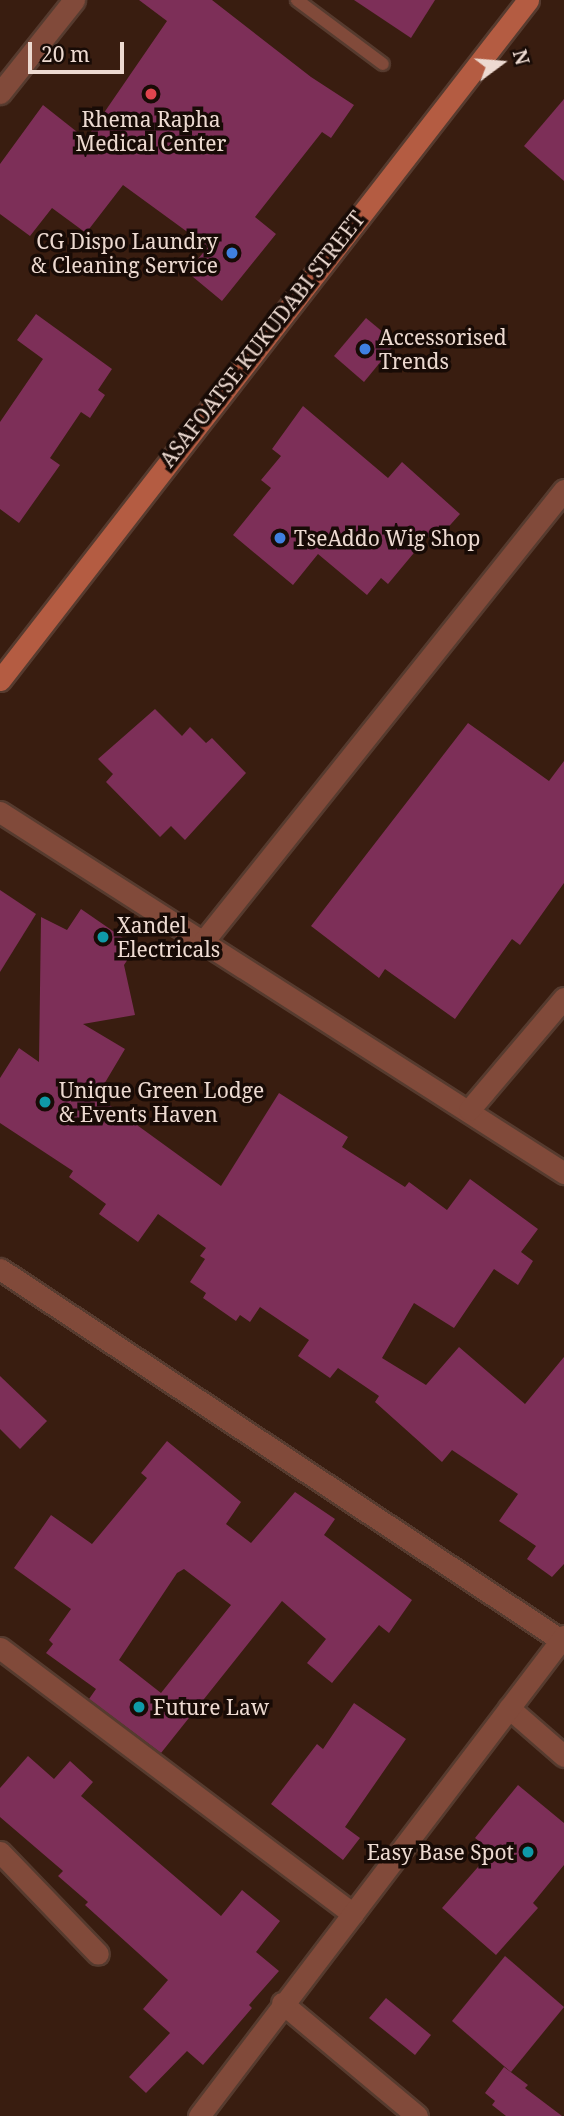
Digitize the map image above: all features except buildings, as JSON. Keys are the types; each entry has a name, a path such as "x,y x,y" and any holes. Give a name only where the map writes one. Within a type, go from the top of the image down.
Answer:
{"street":[{"path":"0,93 74,0"},
{"name":"ASAFOATSE KUKUDABI STREET","path":"0,680 528,0"},
{"path":"202,943 564,490"},
{"path":"0,812 564,1172"},
{"path":"469,1110 564,998"},
{"path":"0,1269 562,1638 354,1914 282,2003 199,2116"},
{"path":"0,1648 354,1914"},
{"path":"509,1708 564,1756"},
{"path":"0,1852 98,1954"},
{"path":"282,2003 416,2116"}],"lane":[{"path":"297,0 383,64"}],"place":[{"name":"Rhema Rapha Medical Center","path":"151,94"},
{"name":"CG Dispo Laundry & Cleaning Service","path":"232,253"},
{"name":"Accessorised Trends","path":"365,349"},
{"name":"TseAddo Wig Shop","path":"280,538"},
{"name":"Xandel Electricals","path":"103,937"},
{"name":"Unique Green Lodge & Events Haven","path":"45,1102"},
{"name":"Future Law","path":"139,1707"},
{"name":"Easy Base Spot","path":"528,1852"}]}
